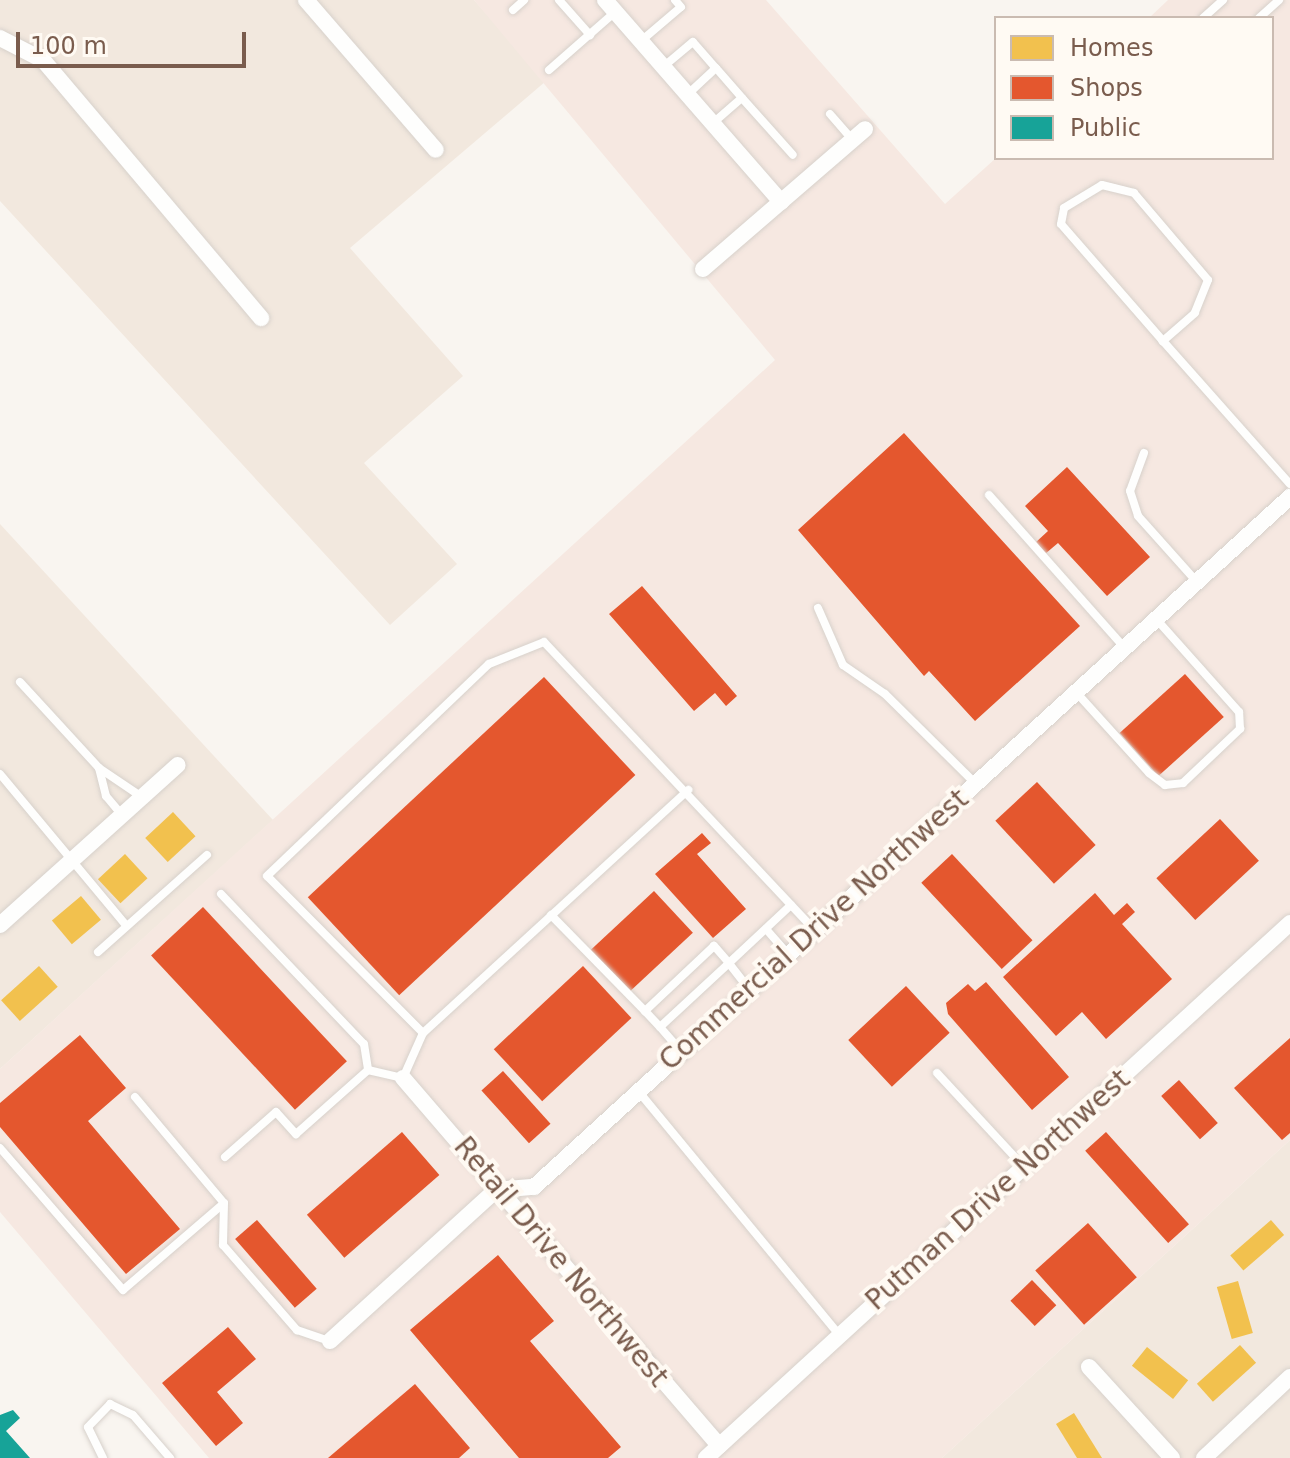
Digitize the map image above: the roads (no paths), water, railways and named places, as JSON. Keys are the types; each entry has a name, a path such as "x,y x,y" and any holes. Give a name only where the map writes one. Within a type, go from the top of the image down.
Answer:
{"street":[{"path":"306,0 436,150"},
{"path":"608,3 781,202"},
{"path":"0,38 43,60 261,318"},
{"path":"703,269 859,134"},
{"name":"Commercial Drive Northwest","path":"496,1190 534,1187 1290,497"},
{"path":"0,925 178,765"},
{"name":"Putman Drive Northwest","path":"706,1458 1290,923"},
{"name":"Retail Drive Northwest","path":"403,1078 496,1190 719,1446"},
{"path":"330,1341 496,1190"},
{"path":"1089,1367 1172,1458"},
{"path":"1204,1458 1289,1381"}],"lane":[{"path":"513,10 524,0"},
{"path":"559,0 590,35"},
{"path":"641,41 681,7 675,0"},
{"path":"1205,16 1223,0"},
{"path":"1261,16 1279,0"},
{"path":"549,70 590,35 608,3"},
{"path":"663,67 693,42 793,155"},
{"path":"687,94 716,68"},
{"path":"713,124 742,98"},
{"path":"830,114 859,134"},
{"path":"1163,341 1195,313 1208,280 1202,267 1134,193 1102,185 1074,199 1061,224 1163,341 1290,484"},
{"path":"1144,453 1130,491 1138,516 1197,582"},
{"path":"989,495 1124,647"},
{"path":"818,608 843,665 885,694 975,783"},
{"path":"1075,691 1149,773 1165,785 1183,783 1240,729 1239,712 1156,619"},
{"path":"423,1033 267,876 489,664 544,642 688,790 814,930"},
{"path":"20,682 99,768 142,797"},
{"path":"99,768 106,796 122,815"},
{"path":"0,774 126,925"},
{"path":"368,1070 403,1078 423,1033 688,790"},
{"path":"98,952 207,855"},
{"path":"221,894 364,1044 368,1070"},
{"path":"660,1027 791,905"},
{"path":"551,915 681,1051"},
{"path":"766,929 788,954"},
{"path":"645,1011 714,946 749,989"},
{"path":"225,1157 276,1112 296,1134 368,1070"},
{"path":"937,1073 1023,1166"},
{"path":"638,1091 839,1335"},
{"path":"135,1097 224,1203 223,1245 297,1330 330,1341"},
{"path":"0,1148 123,1290 224,1203"},
{"path":"103,1458 88,1427 110,1404 133,1415 170,1458"}]}
